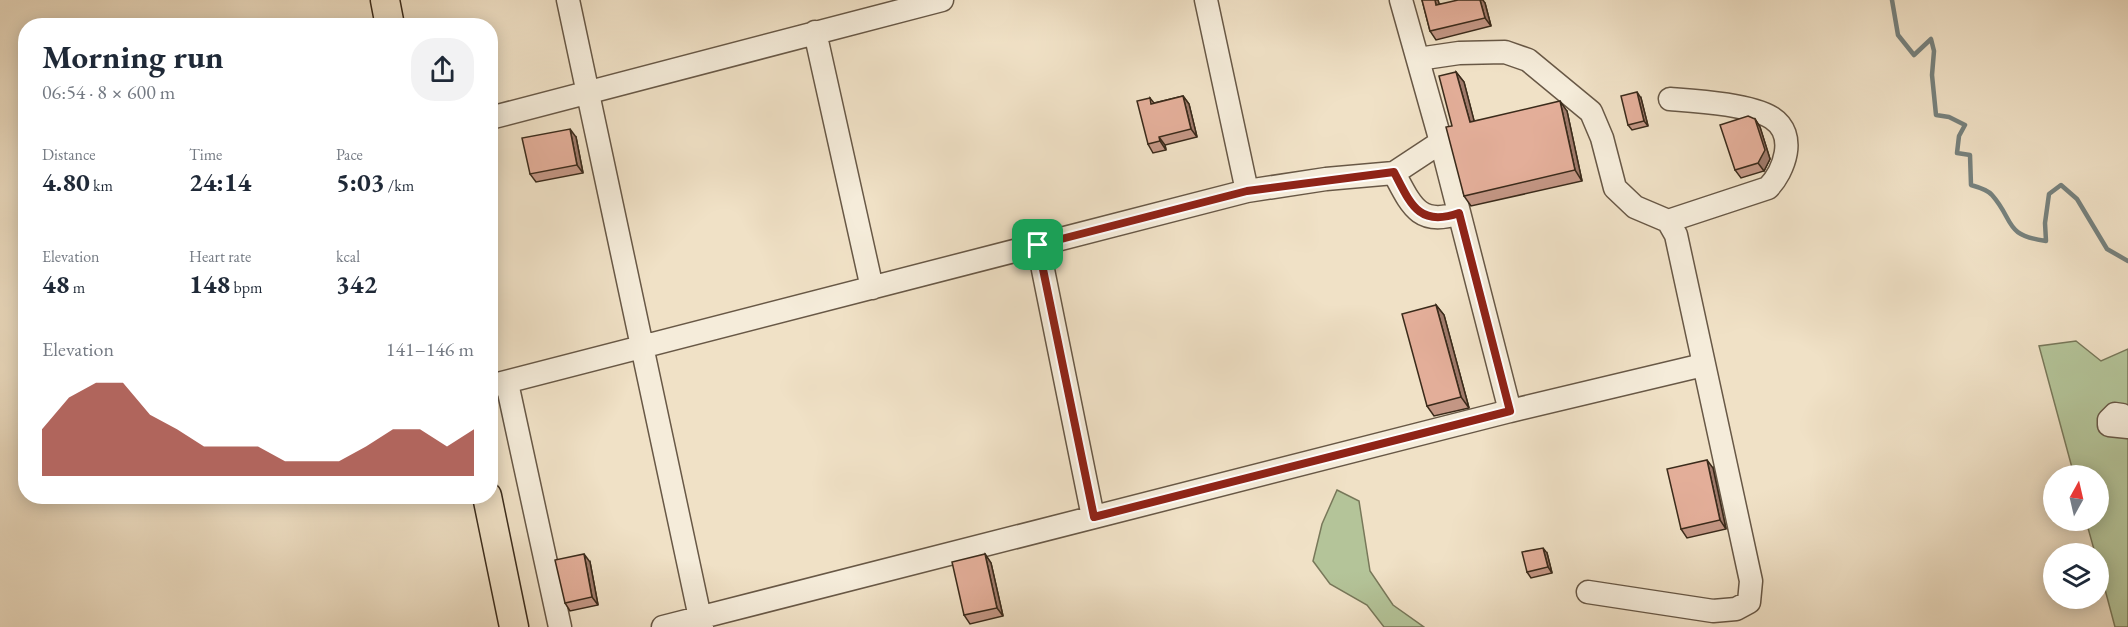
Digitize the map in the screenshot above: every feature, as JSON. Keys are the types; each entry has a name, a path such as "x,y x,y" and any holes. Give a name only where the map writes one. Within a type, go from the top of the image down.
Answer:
{"main road":[{"path":"385,0 388,18"},
{"path":"489,504 514,627"}],"lane":[{"path":"568,0 701,622"},
{"path":"498,116 942,0"},
{"path":"1206,0 1247,191"},
{"path":"1401,0 1441,142 1510,411"},
{"path":"815,32 872,288"},
{"path":"1418,59 1459,53 1505,52 1528,60 1591,112 1602,138 1615,188 1635,207 1668,221 1676,235 1751,581 1749,602 1736,609 1713,611 1588,592"},
{"path":"1668,221 1768,188 1779,176 1785,160 1786,144 1782,130 1772,118 1711,102 1670,99"},
{"path":"560,627 499,385 1247,191 1394,172 1441,142"},
{"path":"1394,172 1409,200 1426,217 1442,219 1459,213"},
{"path":"1038,245 1094,517"},
{"path":"663,627 701,622 1094,517 1510,411 1703,365"},
{"path":"2128,422 2122,415 2115,414 2109,420 2109,425 2128,427"}],"green space":[{"path":"2076,341 2101,361 2128,349 2128,627 2115,627 2109,604 2109,543 2092,543 2089,531 2109,531 2109,465 2071,465 2039,346"},
{"path":"1337,490 1359,501 1370,571 1393,605 1424,627 1384,627 1367,605 1330,584 1313,561 1322,524"}],"building":[{"path":"1422,0 1435,0 1436,5 1458,0 1480,0 1485,18 1430,31"},
{"path":"1456,72 1470,122 1560,101 1575,170 1464,196 1446,127 1452,126 1439,76"},
{"path":"1637,92 1644,121 1628,125 1621,96"},
{"path":"1183,96 1191,129 1159,137 1160,141 1148,144 1137,101 1150,98 1151,104"},
{"path":"1748,116 1755,119 1765,150 1758,163 1735,170 1720,125"},
{"path":"570,129 577,165 530,174 522,138"},
{"path":"1436,305 1461,397 1427,406 1402,314"},
{"path":"1707,460 1720,520 1681,529 1667,469"},
{"path":"1543,548 1548,567 1527,572 1522,552"},
{"path":"584,554 592,597 565,603 555,560"},
{"path":"985,554 997,608 964,615 952,562"}],"waterway":[{"path":"1892,0 1898,35 1914,55 1931,39 1934,51 1932,75 1936,115 1949,117 1965,125 1959,136 1957,153 1970,155 1971,185 1992,195 2016,231 2046,241 2045,223 2049,194 2061,185 2077,199 2107,249 2128,261"}],"route":[{"path":"1394,172 1409,200 1426,217 1442,219 1459,213 1510,411 1094,517 1038,245 1247,191 1394,172"}]}
